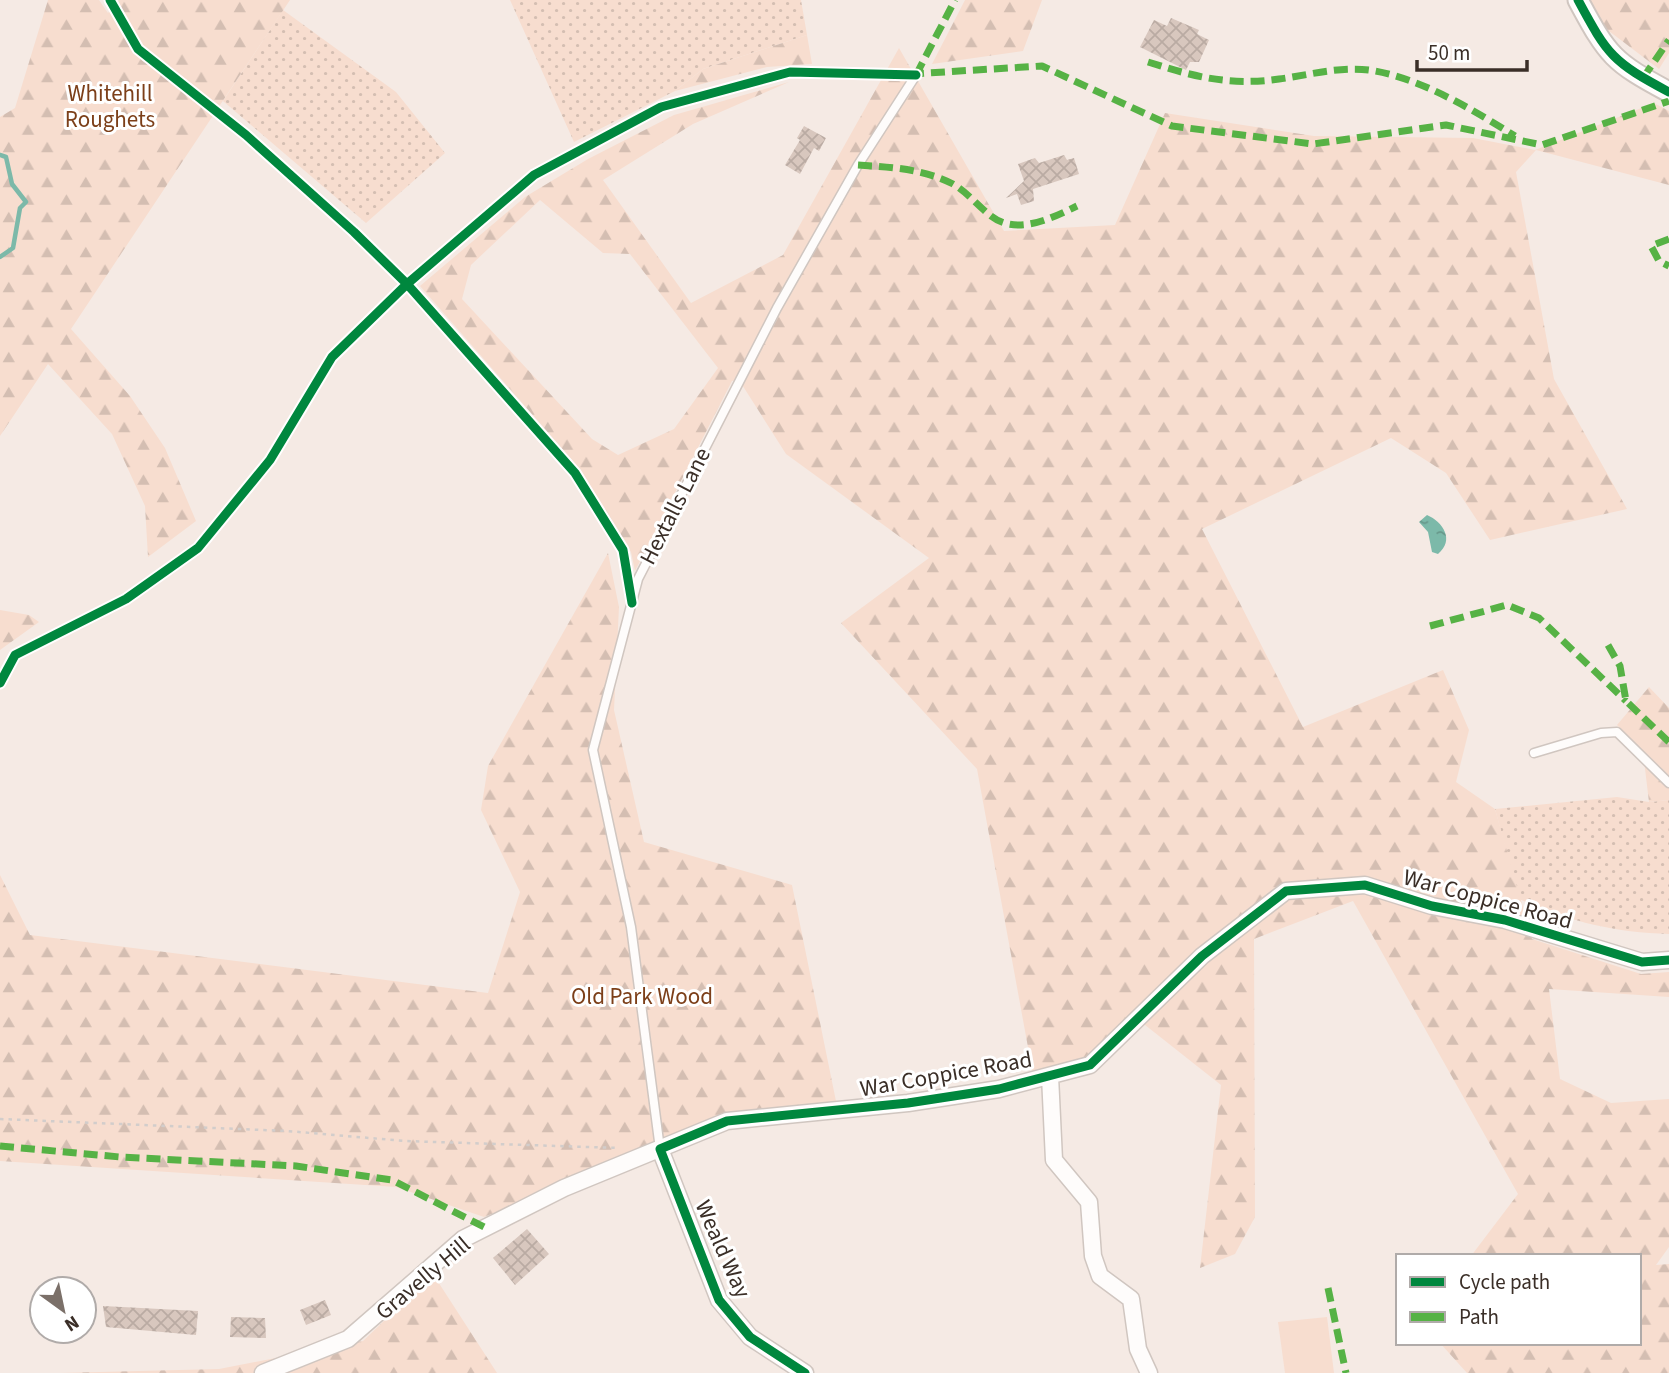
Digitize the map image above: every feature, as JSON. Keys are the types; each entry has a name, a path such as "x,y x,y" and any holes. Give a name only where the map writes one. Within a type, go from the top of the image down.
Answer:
{"street":[{"path":"1578,0 1601,43 1622,67 1669,92"},
{"name":"War Coppice Road","path":"660,1149 727,1121 908,1103 999,1089 1090,1065 1202,956 1286,891 1365,885 1432,906 1505,920 1642,962 1669,960"},
{"path":"1050,1076 1054,1160 1089,1202 1093,1256 1100,1276 1131,1299 1138,1349 1149,1373"},
{"name":"Gravelly Hill","path":"263,1373 348,1339 463,1239 564,1188 660,1149"},
{"name":"Weald Way","path":"660,1149 719,1300 750,1337 805,1373"}],"lane":[{"name":"Hextalls Lane","path":"660,1149 631,927 593,750 638,579 777,308 858,165 916,75"},
{"path":"1534,753 1601,733 1617,732 1669,783"}],"path":[{"path":"0,1119 620,1148"}],"green space":[{"name":"Whitehill Roughets","path":"48,0 99,0 108,13 119,0 290,0 71,329 130,396 165,448 196,521 148,557 145,506 112,434 48,364 0,436 0,117 15,108"},
{"path":"510,0 801,0 807,35 703,69 675,91 574,142"},
{"path":"965,0 1042,0 1023,51 932,64"},
{"path":"1568,0 1669,0 1669,53 1659,69"},
{"path":"283,10 396,92 445,153 366,223 223,101"},
{"path":"807,35 812,64 767,67 675,91 703,69"},
{"path":"899,48 1004,231 1115,225 1165,113 1314,136 1473,138 1535,150 1654,103 1669,111 1669,185 1536,150 1516,172 1554,379 1627,509 1490,540 1446,473 1391,438 1202,529 1303,727 1443,670 1469,730 1456,782 1495,809 1532,939 1641,974 1669,972 1669,997 1549,989 1560,1079 1611,1103 1669,1099 1669,1247 1656,1265 1669,1264 1669,1373 1467,1373 1442,1345 1641,1345 1641,1254 1473,1254 1518,1194 1353,901 1254,939 1255,1217 1235,1254 1200,1268 1221,1085 1140,1021 1090,1065 1034,1080 977,769 841,623 929,558 786,454 739,380 732,381 635,571 631,552 580,469 420,286 525,197 588,159 674,115 789,82 693,124 603,180 691,303 783,255","holes":["540,200 603,253 630,254 718,368 674,429 618,455 592,439 462,299 471,265"]},
{"name":"Old Park Wood","path":"608,553 619,607 614,710 644,842 792,885 838,1111 727,1121 484,1217 396,1187 0,1161 0,875 30,935 488,993 520,892 481,810 488,766"},
{"path":"0,610 29,615 39,622 0,650"},
{"path":"1649,687 1669,708 1669,800 1649,802 1643,752 1617,725"},
{"path":"1617,797 1649,802 1669,800 1669,934 1629,931 1592,924 1556,914 1519,899 1495,809"},
{"path":"433,1274 497,1373 59,1373 219,1369 363,1341"},
{"path":"1327,1317 1334,1373 1285,1373 1278,1322"}],"water":[{"path":"1427,515 1438,522 1445,532 1446,543 1438,554 1432,552 1428,532 1419,522"}],"building":[{"path":"1171,18 1199,30 1197,34 1209,40 1199,62 1190,62 1186,70 1140,47 1154,20 1167,26"},
{"path":"804,126 826,138 819,151 814,148 800,174 785,165 800,140 797,138"},
{"path":"1064,155 1067,160 1074,158 1079,174 1033,189 1034,201 1021,205 1017,194 1006,198 1024,181 1018,164 1035,158 1039,163"},
{"path":"527,1229 549,1254 515,1285 493,1258"},
{"path":"325,1300 331,1315 306,1325 300,1310"},
{"path":"103,1306 198,1311 196,1335 106,1327"},
{"path":"231,1317 265,1318 266,1338 230,1337"}],"waterway":[{"path":"0,155 6,157 12,184 26,202 20,208 13,248 0,257"}],"marked path":[{"path":"916,75 955,0"},
{"path":"1643,78 1669,40"},
{"path":"1148,62 1197,76 1228,81 1261,81 1339,70 1375,71 1430,89 1515,136"},
{"path":"910,74 1042,66 1172,126 1313,144 1446,125 1542,145 1669,101"},
{"path":"858,165 907,170 942,179 958,187 991,216 1012,225 1034,223 1077,206"},
{"path":"1669,239 1651,246 1659,261 1669,266"},
{"path":"1430,626 1507,605 1539,618 1626,701"},
{"path":"1608,645 1620,666 1626,701 1669,742"},
{"path":"0,1146 120,1157 296,1166 392,1180 486,1228"},
{"path":"1328,1288 1346,1373"}],"cycle path":[{"path":"110,0 138,49 246,135 354,232 407,284 575,473 623,550 632,603"},
{"path":"1578,0 1597,34 1614,56 1635,73 1669,92"},
{"path":"0,683 15,655 126,599 198,548 270,460 332,357 407,284 534,175 661,107 790,72 916,75"},
{"path":"805,1373 750,1337 719,1300 660,1149 727,1121 908,1103 999,1089 1090,1065 1202,956 1286,891 1365,885 1432,906 1505,920 1642,962 1669,960"}]}
